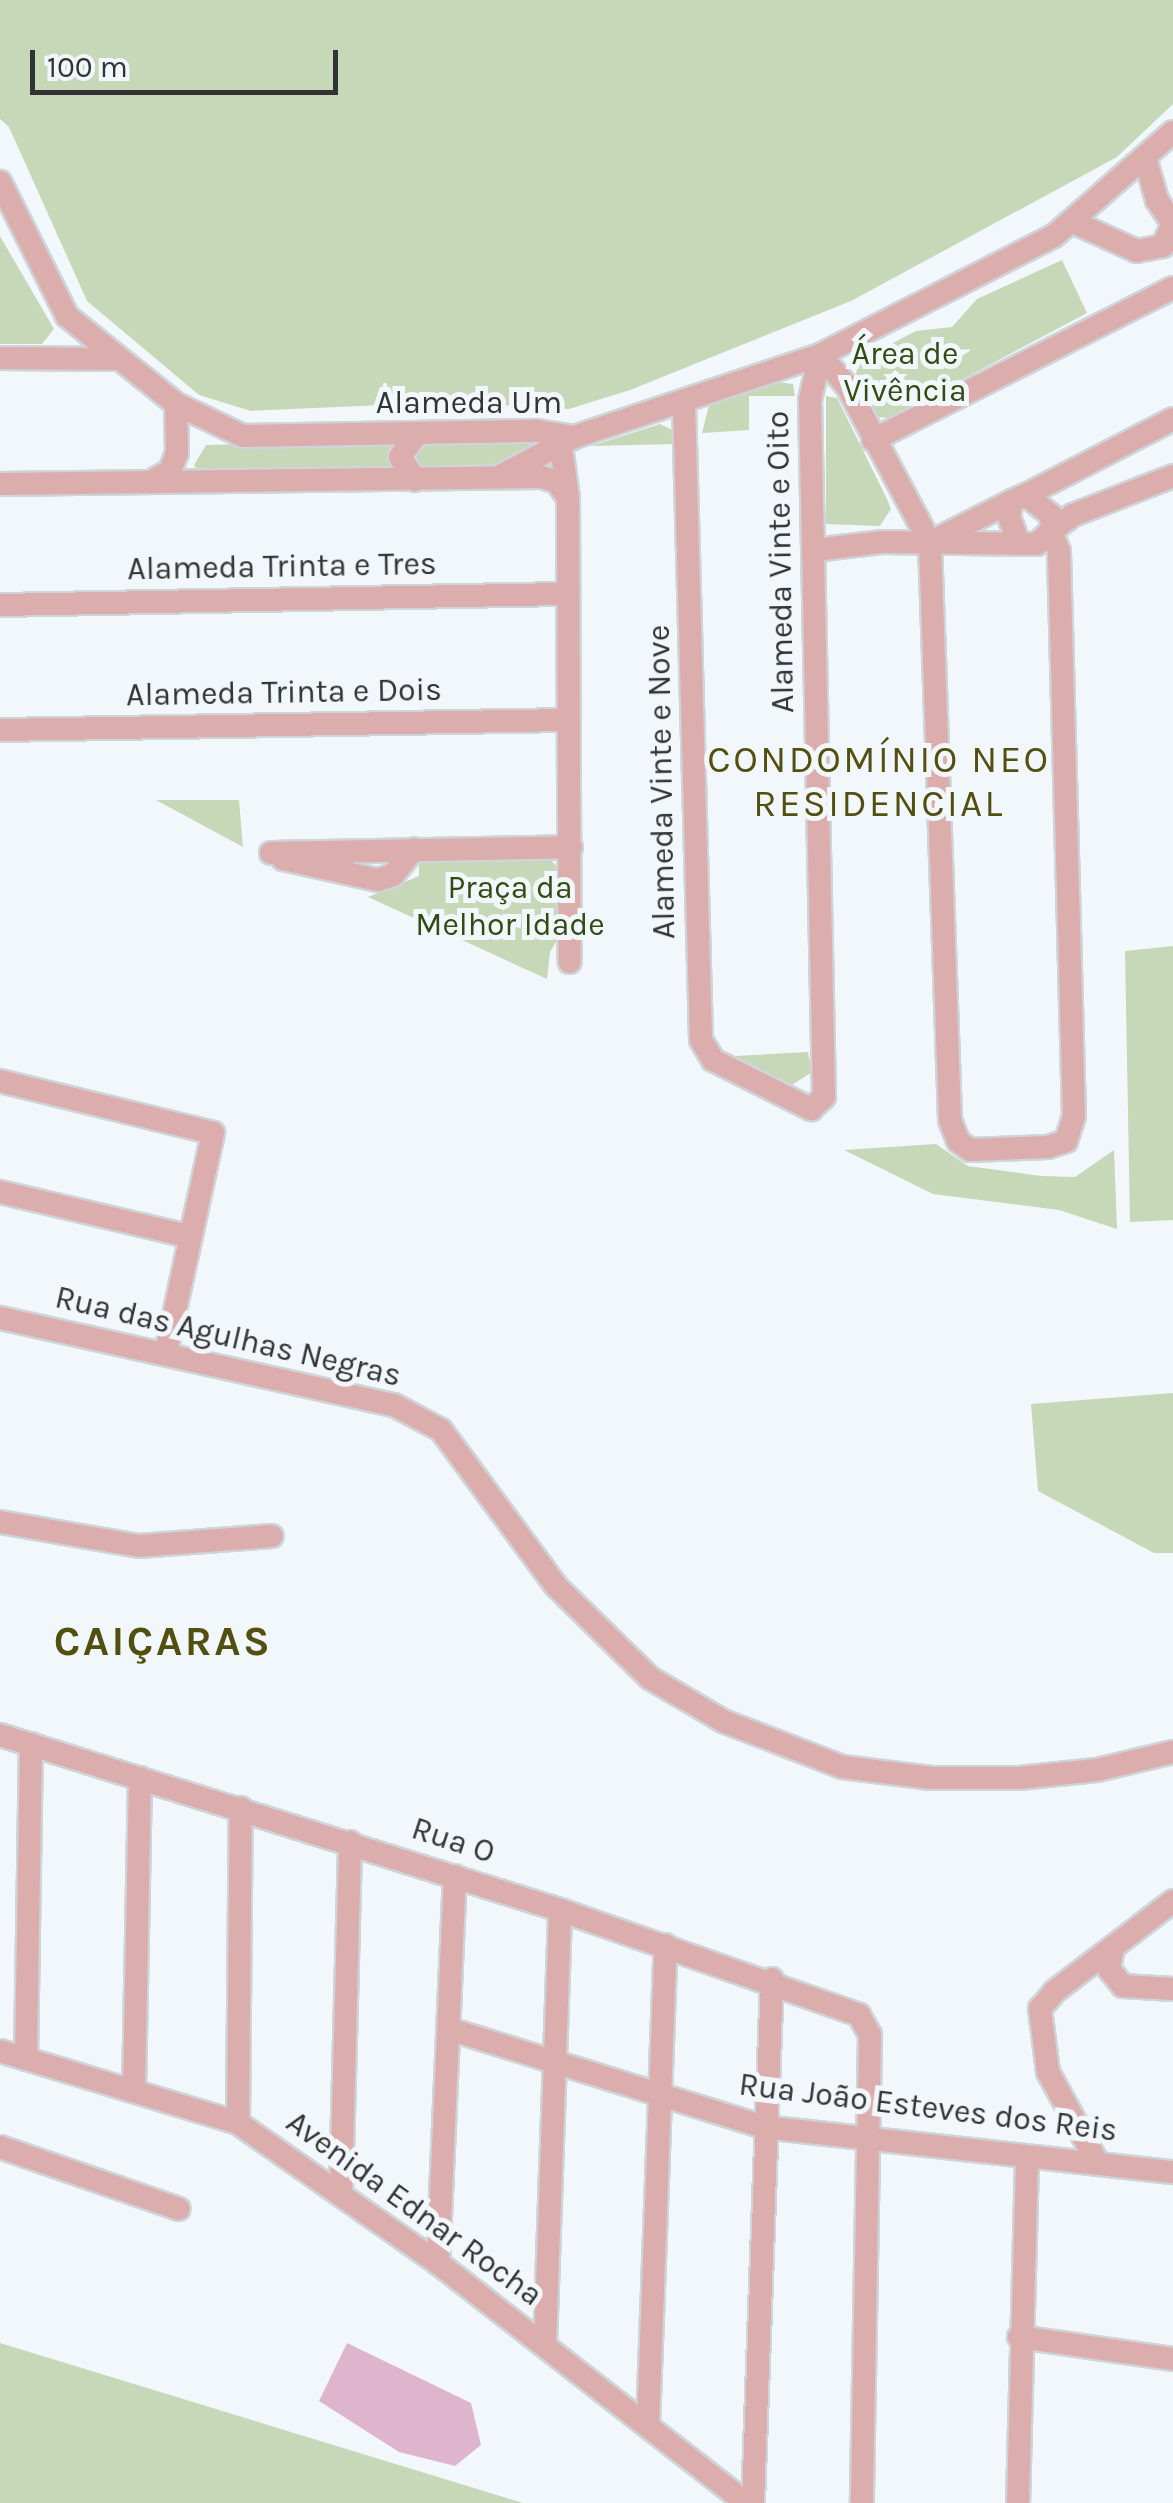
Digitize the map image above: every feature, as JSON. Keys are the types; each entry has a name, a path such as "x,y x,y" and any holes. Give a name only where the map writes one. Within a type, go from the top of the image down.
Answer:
{"street":[{"name":"Alameda Um","path":"0,182 67,316 114,359 176,404 243,436 537,431 568,442 820,355 1073,222 1146,162 1173,132"},
{"path":"1073,222 1137,252 1164,246 1173,224 1157,200 1146,162"},
{"path":"0,220 26,236"},
{"path":"874,440 1173,288"},
{"path":"820,355 847,386 908,512 930,542 950,1120 958,1141 970,1150 1048,1146 1066,1140 1074,1117 1058,551 1051,531 1052,516 1019,498"},
{"name":"Alameda Vinte e Oito","path":"798,1105 811,1109 824,1097 810,400 820,355"},
{"path":"0,358 114,359"},
{"path":"810,400 823,384 847,386"},
{"path":"150,482 170,470 177,453 176,404"},
{"name":"Alameda Vinte e Nove","path":"684,404 701,1040 713,1060 798,1105"},
{"path":"930,542 1173,418"},
{"path":"415,480 400,457 417,434"},
{"path":"497,477 568,442 564,594 570,962"},
{"path":"814,550 882,542 1037,544 1073,515 1173,476"},
{"path":"0,484 541,477 556,482 568,498"},
{"path":"1018,542 1010,531 1019,498"},
{"path":"882,542 908,512"},
{"name":"Alameda Trinta e Tres","path":"0,604 564,594"},
{"name":"Alameda Trinta e Dois","path":"0,730 568,720"},
{"path":"414,849 394,875 378,880 271,853 273,849 571,848"},
{"path":"0,1082 213,1133 166,1352"},
{"path":"0,1192 188,1236"},
{"name":"Rua das Agulhas Negras","path":"0,1318 394,1405 441,1430 556,1586 650,1678 723,1721 842,1767 932,1778 1019,1778 1097,1770 1173,1752"},
{"path":"0,1522 139,1546 272,1536"},
{"name":"Rua O","path":"0,1735 350,1842 772,1979 859,2015 870,2035 866,2140"},
{"path":"26,2059 31,1744"},
{"path":"134,2091 140,1778"},
{"path":"238,2123 241,1808"},
{"path":"342,2191 350,1842"},
{"path":"438,2263 456,1876"},
{"path":"1096,2160 1048,2072 1040,2009 1173,1901"},
{"path":"545,2344 560,1910"},
{"path":"648,2425 666,1945"},
{"path":"1113,1948 1109,1969 1123,1986 1173,1989"},
{"path":"749,2503 772,1979"},
{"name":"Rua João Esteves dos Reis","path":"449,2029 660,2099 763,2127 1026,2159 1096,2160 1173,2172"},
{"name":"Avenida Ednar Rocha","path":"0,2052 238,2123 342,2191 749,2503"},
{"path":"862,2503 866,2140"},
{"path":"0,2147 179,2209"},
{"path":"1018,2503 1026,2159"},
{"path":"1019,2337 1173,2358"}],"green space":[{"path":"0,0 1173,0 1173,104 1117,157 851,301 630,390 569,409 449,402 251,411 199,395 87,301 9,127 0,119"},
{"path":"0,236 54,329 42,344 0,344"},
{"name":"Área de Vivência","path":"1062,260 1087,313 890,418 875,417 856,373 860,360 916,331 952,327 977,299"},
{"path":"777,382 793,384 795,396 749,396 749,430 702,433 709,405"},
{"path":"826,396 837,398 891,509 880,526 826,524"},
{"path":"660,424 674,431 675,444 591,446"},
{"path":"537,437 547,443 502,471 427,473 411,464 423,440"},
{"path":"397,440 395,468 200,474 194,465 206,445"},
{"path":"156,800 239,800 243,847"},
{"name":"Praça da Melhor Idade","path":"549,858 560,870 564,928 550,952 547,979 368,897 419,876 419,860"},
{"path":"1173,946 1173,1220 1130,1222 1125,951"},
{"path":"808,1052 812,1072 792,1085 735,1056"},
{"path":"936,1144 968,1166 1041,1176 1075,1177 1114,1150 1117,1229 1059,1210 933,1194 844,1150"},
{"path":"1173,1393 1173,1553 1154,1553 1038,1491 1031,1404"},
{"path":"0,2343 523,2503 0,2503"}],"building":[{"path":"347,2343 471,2403 481,2445 455,2466 399,2452 319,2401"}],"district":[{"name":"CONDOMÍNIO NEO RESIDENCIAL","path":"879,782"},
{"name":"CAIÇARAS","path":"163,1641"}]}
